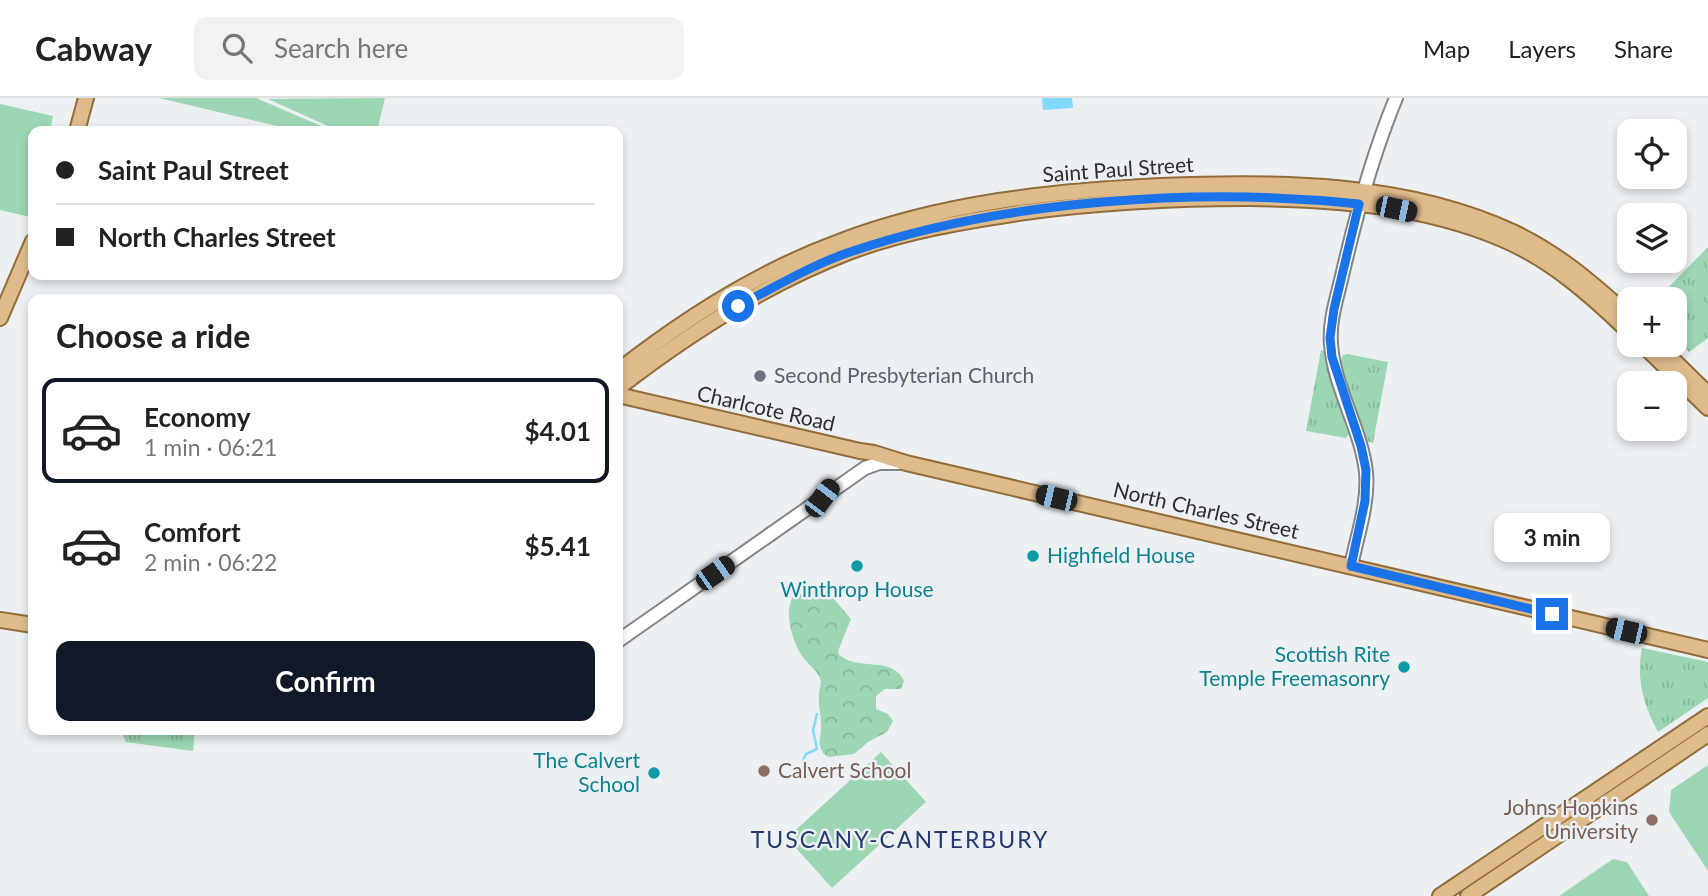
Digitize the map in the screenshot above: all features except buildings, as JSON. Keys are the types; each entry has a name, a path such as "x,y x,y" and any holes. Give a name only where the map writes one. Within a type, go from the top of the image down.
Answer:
{"main road":[{"path":"78,126 86,98"},
{"path":"1351,566 1365,501 1366,470 1361,446 1332,357 1330,338 1334,309 1361,198 1396,98"},
{"name":"Saint Paul Street","path":"623,367 693,318 775,271 837,242 910,219 995,202 1124,188 1313,186 1443,219 1503,239 1560,272 1617,322"},
{"name":"Saint Paul Street","path":"623,384 687,337 774,287 851,251 918,230 1040,210 1137,201 1361,198 1451,210 1513,233 1566,262 1617,306"},
{"path":"0,317 28,253"},
{"path":"1655,357 1708,408"},
{"path":"1670,357 1708,394"},
{"name":"Charlcote Road","path":"623,397 883,455 905,463"},
{"path":"822,498 833,484 857,464 860,452"},
{"name":"North Charles Street","path":"623,637 865,468 878,463 905,463 1708,650"},
{"path":"0,620 28,624"},
{"path":"1440,896 1708,716"},
{"path":"1468,896 1708,734"}],"green space":[{"path":"159,98 256,98 321,126 277,126"},
{"path":"385,98 378,126 328,126 268,99"},
{"path":"0,104 53,116 51,126 28,126 28,217 0,210"},
{"path":"1708,247 1708,338 1689,352 1687,287 1669,287 1682,273 1687,273 1687,268"},
{"path":"1321,350 1325,352 1349,434 1346,438 1306,431"},
{"path":"1343,355 1388,362 1373,443 1366,441 1340,362"},
{"path":"811,594 833,598 851,619 838,651 839,655 856,663 892,668 904,681 901,689 885,689 876,696 876,709 888,714 893,721 887,732 868,742 854,754 829,757 823,753 820,746 821,680 799,651 792,635 789,617 794,595"},
{"path":"1642,648 1708,662 1708,698 1658,732 1648,712 1640,681"},
{"path":"122,735 195,735 193,751 126,742"},
{"path":"881,752 926,802 832,888 787,838"},
{"path":"1708,765 1708,871 1669,812 1671,790"},
{"path":"1613,859 1627,862 1649,896 1559,896"}],"water":[{"path":"1042,98 1072,98 1073,108 1043,110"}],"waterway":[{"path":"803,760 806,754 817,749 813,730 817,714"}],"place":[{"name":"Second Presbyterian Church","path":"760,376"},
{"name":"Highfield House","path":"1033,556"},
{"name":"Winthrop House","path":"857,566"},
{"name":"Scottish Rite Temple Freemasonry","path":"1404,667"},
{"name":"Calvert School","path":"764,771"},
{"name":"The Calvert School","path":"654,773"},
{"name":"Johns Hopkins University","path":"1652,820"}],"district":[{"name":"TUSCANY-CANTERBURY","path":"900,840"}],"route":[{"path":"738,306 851,251 918,230 979,219 1058,208 1183,198 1282,199 1359,204 1334,309 1330,338 1332,357 1361,446 1366,470 1365,501 1351,566 1552,614"}]}
